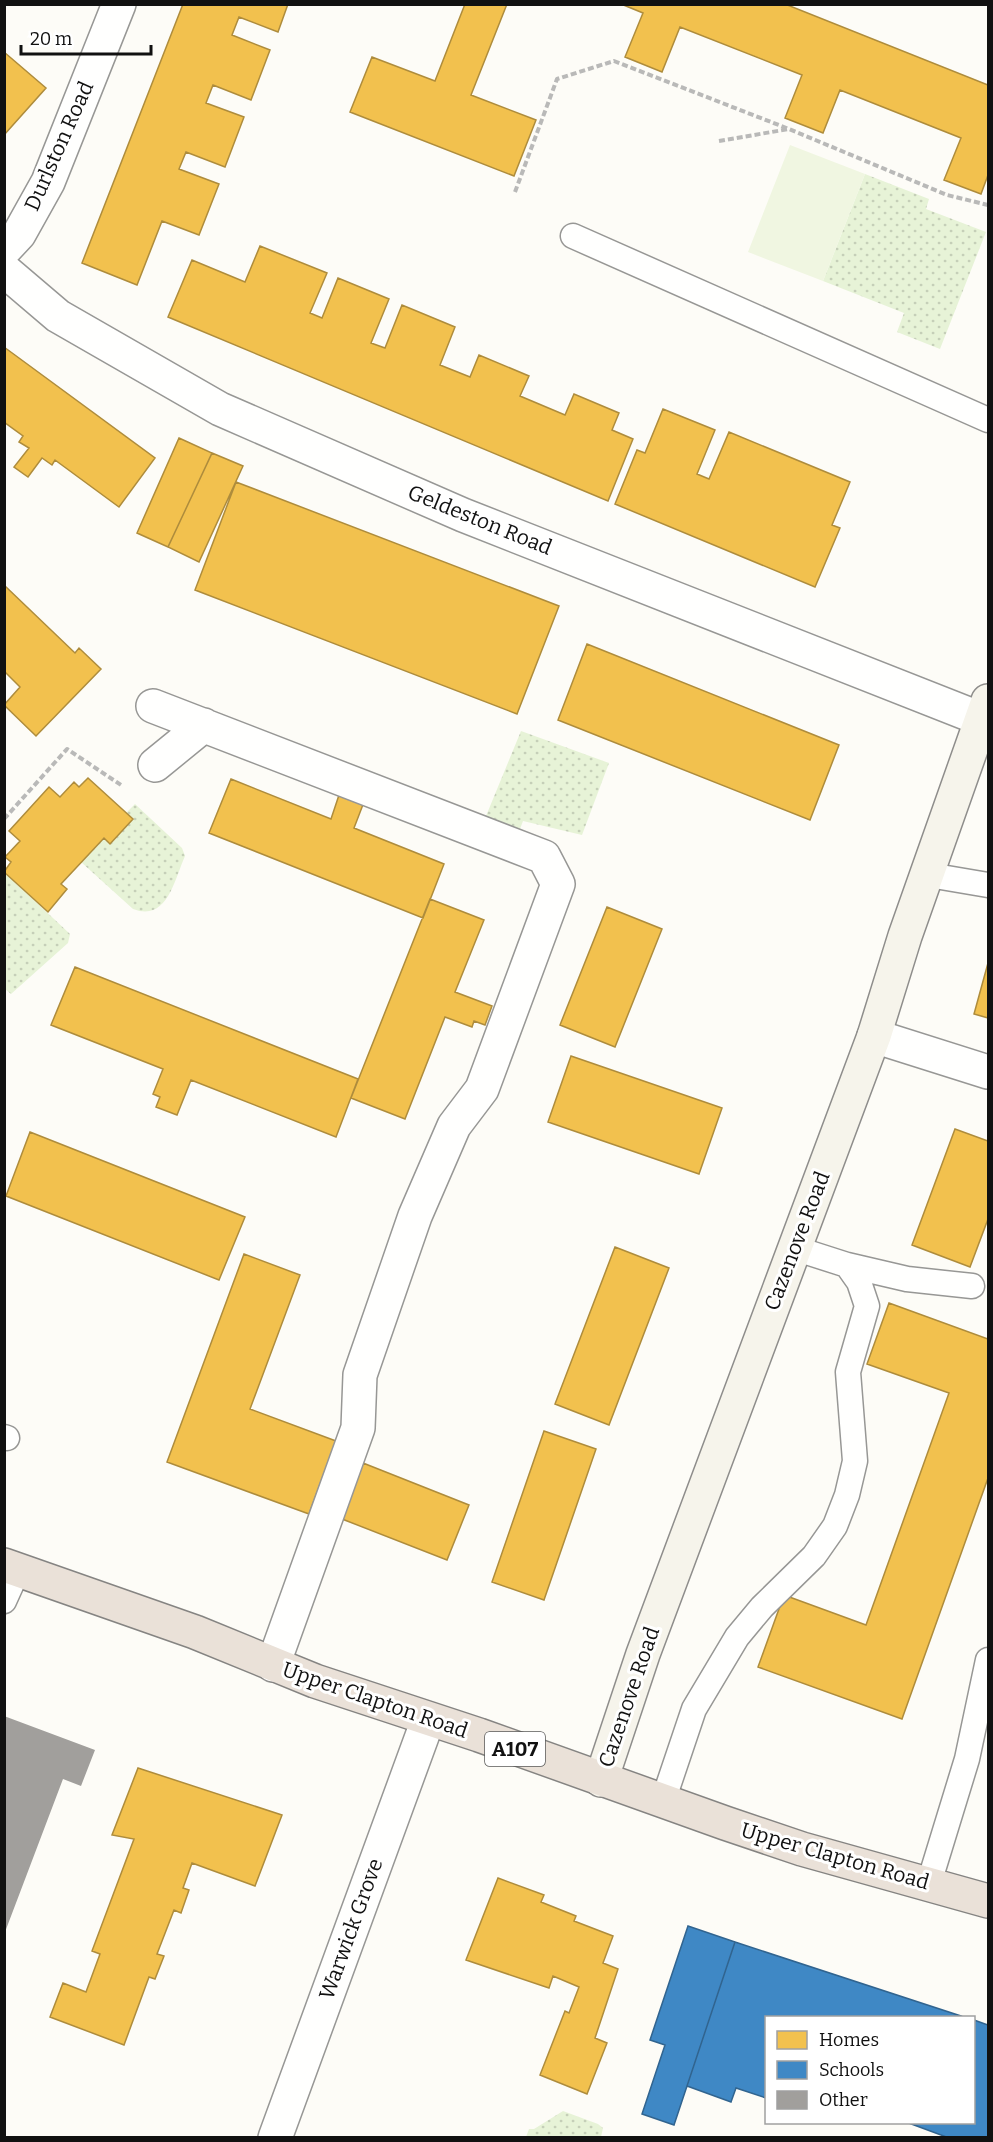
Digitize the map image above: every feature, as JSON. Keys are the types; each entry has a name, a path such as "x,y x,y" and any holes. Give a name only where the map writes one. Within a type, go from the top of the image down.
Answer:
{"highway":[{"name":"Upper Clapton Road","path":"11,1568 152,1616 273,1665 802,1849 988,1901"}],"street":[{"name":"Durlston Road","path":"4,250 19,234 48,182 118,4"},
{"name":"Geldeston Road","path":"4,270 58,316 219,409 463,515 985,710"},
{"path":"153,706 544,857 558,884 482,1089 454,1126 415,1216 360,1375 358,1428 273,1665"},
{"name":"Cazenove Road","path":"601,1780 643,1654 874,1036 905,936 929,875 985,710"},
{"path":"156,765 204,725"},
{"path":"874,1036 988,1072"},
{"name":"Warwick Grove","path":"274,2138 428,1720"}],"lane":[{"path":"573,236 988,420"},
{"path":"929,875 988,885"},
{"path":"794,1248 847,1265 907,1279 972,1286"},
{"path":"663,1801 694,1709 737,1637 762,1607 814,1556 835,1526 847,1495 855,1461 848,1372 867,1306 859,1282 847,1265"},
{"path":"4,1601 11,1568"},
{"path":"929,1883 967,1759 988,1660"}],"path":[{"path":"515,192 557,79 614,61 789,129 947,195 988,205"},
{"path":"718,141 789,129"},
{"path":"4,819 67,749 123,786 156,765"}],"green space":[{"path":"790,145 865,174 823,281 748,252"},
{"path":"865,174 929,199 926,209 986,232 940,349 897,332 904,313 823,281"},
{"path":"521,731 609,763 582,835 523,821 520,829 486,816"},
{"path":"135,804 182,848 185,856 168,897 154,910 133,909 81,862 104,838 111,843 133,819 126,813"},
{"path":"4,872 70,934 68,943 11,994 5,989"},
{"path":"563,2111 598,2124 603,2128 601,2137 526,2137 529,2129 534,2129"}],"building: Homes":[{"path":"183,4 288,4 278,32 239,17 232,35 270,50 251,100 213,85 206,103 244,117 225,167 186,152 179,169 219,184 199,235 162,221 137,285 82,263"},
{"path":"465,4 507,4 471,95 536,120 514,176 350,112 372,57 435,81"},
{"path":"621,4 785,4 988,85 988,175 981,194 944,180 961,138 840,90 823,133 785,118 802,75 680,27 662,72 625,57 643,13"},
{"path":"4,52 46,88 4,135"},
{"path":"260,246 327,273 310,313 322,318 338,278 389,299 371,343 385,348 402,305 455,327 440,365 470,377 479,355 529,376 520,396 565,415 574,394 619,413 612,430 633,439 608,501 168,317 192,260 245,282"},
{"path":"4,347 155,458 119,507 55,460 52,465 42,458 28,477 14,467 29,448 19,442 23,436 4,422"},
{"path":"663,409 715,430 697,474 709,479 729,432 850,482 832,525 840,528 815,587 615,504 637,450 645,453"},
{"path":"179,438 212,453 168,547 137,533"},
{"path":"212,453 243,466 199,562 168,547"},
{"path":"236,482 559,606 517,714 195,590"},
{"path":"4,585 75,653 79,648 101,669 36,736 4,705 20,687 4,671"},
{"path":"587,644 839,745 810,820 558,720"},
{"path":"88,778 133,819 110,844 104,838 61,884 67,889 48,912 4,872 11,862 5,857 20,841 9,831 49,787 60,797 74,782 79,787"},
{"path":"231,779 331,819 340,792 364,802 354,828 444,864 423,918 209,833"},
{"path":"430,899 484,920 455,992 492,1006 485,1025 474,1021 472,1027 445,1017 405,1119 351,1098"},
{"path":"607,907 662,929 615,1047 560,1025"},
{"path":"988,963 988,1018 974,1014"},
{"path":"75,967 358,1079 336,1137 191,1080 177,1115 156,1107 160,1097 153,1094 163,1069 51,1025"},
{"path":"571,1056 722,1108 699,1174 548,1122"},
{"path":"955,1129 988,1141 988,1219 970,1267 912,1245"},
{"path":"30,1132 245,1217 219,1280 6,1196"},
{"path":"615,1247 669,1268 609,1425 555,1404"},
{"path":"244,1254 300,1275 250,1409 336,1441 309,1514 167,1462"},
{"path":"889,1303 988,1339 988,1478 902,1719 758,1667 784,1595 866,1625 949,1393 867,1364"},
{"path":"544,1431 596,1449 544,1600 492,1582"},
{"path":"363,1463 469,1505 447,1560 342,1519"},
{"path":"138,1768 282,1815 255,1886 192,1863 183,1888 189,1890 181,1913 174,1910 157,1954 164,1956 155,1979 149,1977 124,2045 50,2017 63,1983 86,1992 100,1954 92,1951 134,1839 112,1835"},
{"path":"498,1878 544,1895 541,1902 576,1916 574,1921 613,1936 603,1963 618,1969 595,2038 607,2043 587,2094 540,2075 565,2011 569,2013 579,1987 553,1976 549,1988 466,1960"}],"building: Schools":[{"path":"688,1926 735,1942 674,2125 642,2114 665,2045 650,2040"},
{"path":"735,1942 961,2016 765,2016 765,2098 736,2088 731,2102 687,2086"},
{"path":"975,2020 988,2025 988,2138 949,2138 911,2124 975,2124"}],"building: Other":[{"path":"4,1716 95,1750 81,1786 63,1779 5,1932"}]}
